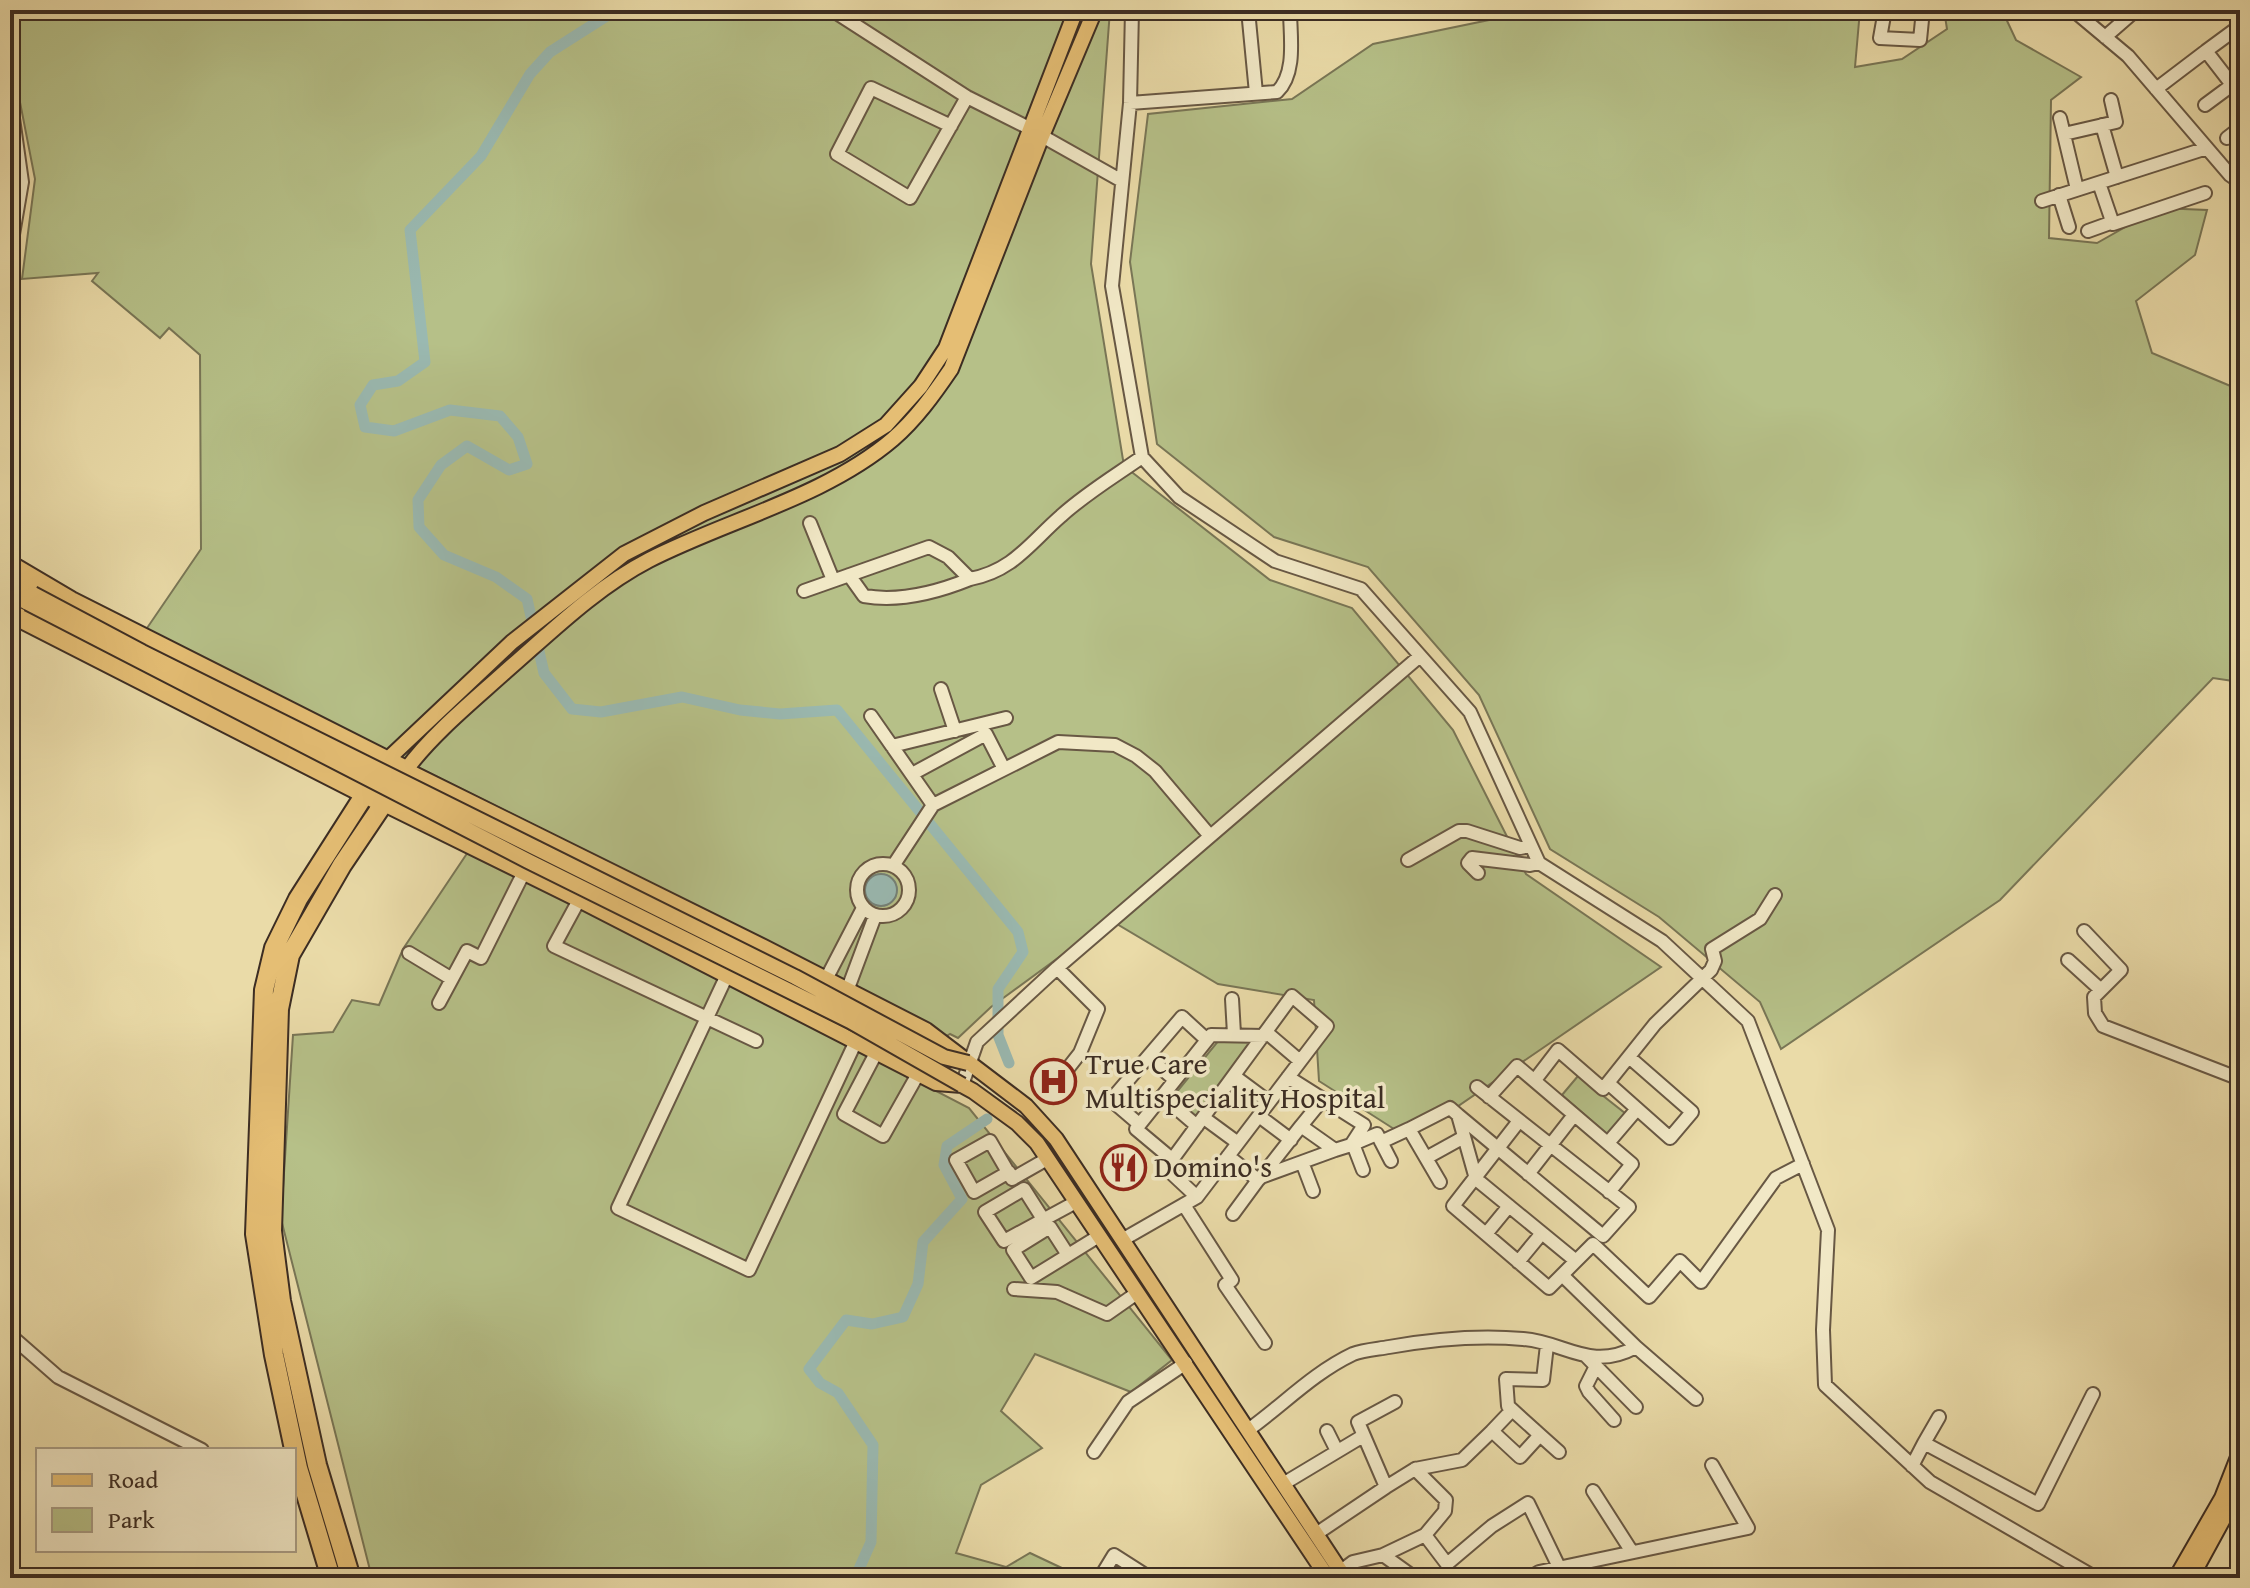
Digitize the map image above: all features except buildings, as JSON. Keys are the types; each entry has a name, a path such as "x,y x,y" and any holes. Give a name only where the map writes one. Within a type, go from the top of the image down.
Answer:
{"highway":[{"path":"10,565 71,601 406,770 342,865 290,955 279,1009 272,1231 281,1301 314,1450 351,1578"},
{"path":"10,613 384,804"},
{"path":"292,1448 255,1234 264,990 274,948 298,899 388,759"},
{"path":"296,1469 331,1578"}],"main road":[{"path":"388,759 512,642 624,554 704,513 840,454 886,425 921,386 946,348 1076,10"},
{"path":"1095,10 951,369 929,400 893,439 861,462 822,483 648,561 577,609 470,703 406,770 926,1030 1026,1106 1042,1122 1122,1240 1316,1534 1338,1576"},
{"path":"10,578 31,598 516,854 863,1028 962,1085 1017,1123 1047,1159 1137,1293 1338,1576"},
{"path":"10,594 31,598 142,652 795,977 944,1057 968,1063"},
{"path":"384,804 524,872 918,1074 942,1085 962,1085"},
{"path":"1109,1250 1122,1240"},
{"path":"2176,1578 2222,1498 2240,1452"},
{"path":"2191,1578 2240,1488"}],"street":[{"path":"832,10 967,97 1029,128"},
{"path":"1132,10 1130,103 1112,286 1142,457 1179,497 1275,561 1361,589 1470,712 1539,863 1662,941 1748,1021 1828,1230 1823,1330 1825,1385 1930,1482 2096,1578"},
{"path":"1248,10 1256,93"},
{"path":"1130,103 1277,92 1289,69 1290,10"},
{"path":"1885,10 1880,38 1920,40 1923,10"},
{"path":"2073,10 2128,56 2230,175 2240,182"},
{"path":"2105,37 2136,10"},
{"path":"2156,89 2206,51 2239,31"},
{"path":"2205,105 2236,84 2206,51"},
{"path":"951,126 871,88 837,154 910,198 951,126 967,97"},
{"path":"10,97 22,182 10,252"},
{"path":"2064,134 2116,122 2111,100"},
{"path":"2060,118 2077,189"},
{"path":"2102,125 2117,177"},
{"path":"2227,138 2240,128"},
{"path":"1042,136 1122,181"},
{"path":"2042,201 2207,148"},
{"path":"2099,183 2113,222"},
{"path":"2088,231 2205,193"},
{"path":"2059,195 2069,227"},
{"path":"849,575 864,596 885,600 950,588 970,579 990,576 1022,555 1062,515 1142,457"},
{"path":"810,523 833,580"},
{"path":"804,591 929,547 948,557 970,579"},
{"path":"962,1085 977,1042 1019,1002 1420,656"},
{"path":"941,689 955,731"},
{"path":"871,716 933,805"},
{"path":"912,774 1006,718"},
{"path":"983,730 1004,769"},
{"path":"892,746 955,731 983,730"},
{"path":"893,866 933,805 1058,742 1115,745 1155,771 1210,836"},
{"path":"1408,860 1459,831 1520,848 1531,846"},
{"path":"1456,852 1478,873"},
{"path":"1468,863 1472,858 1480,857 1530,865 1539,863"},
{"path":"877,864 893,866 906,877 909,895 906,903 893,915 875,916 863,908 856,888 862,873 877,864"},
{"path":"439,1003 467,951 481,958 524,872"},
{"path":"1538,1076 1558,1050 1603,1089 1655,1024 1711,970 1715,961 1712,949 1760,919 1775,895"},
{"path":"579,900 554,946 606,963 649,983 706,1018 756,1041"},
{"path":"806,1016 863,908"},
{"path":"824,1025 846,989 875,916"},
{"path":"2084,931 2121,970 2094,997 2095,1013 2103,1026 2240,1079"},
{"path":"409,953 452,979"},
{"path":"2068,960 2101,990"},
{"path":"1057,968 1098,1009 1080,1053 1069,1067"},
{"path":"727,975 618,1208 749,1270 856,1041"},
{"path":"1122,1240 1197,1197 1327,1026 1292,996 1166,1168 1197,1197"},
{"path":"1232,999 1234,1034"},
{"path":"1139,1124 1111,1100 1182,1017 1207,1040"},
{"path":"1173,1160 1136,1129 1211,1035 1265,1034 1300,1061"},
{"path":"876,1053 844,1114 883,1136 918,1074"},
{"path":"1148,1057 1175,1080"},
{"path":"1629,1057 1692,1112"},
{"path":"1489,1097 1517,1066 1632,1164 1609,1192"},
{"path":"1234,1076 1269,1102"},
{"path":"1288,1077 1364,1125 1352,1144"},
{"path":"1608,1083 1670,1138 1702,1101"},
{"path":"1477,1087 1629,1207 1549,1288 1453,1206 1519,1121"},
{"path":"1162,1096 1238,1143"},
{"path":"1233,1214 1323,1099"},
{"path":"1381,1142 1450,1108 1528,1174 1598,1240 1649,1297 1680,1261 1701,1282 1776,1178 1803,1164"},
{"path":"1608,1143 1637,1109"},
{"path":"1458,1115 1476,1179 1576,1261"},
{"path":"1528,1174 1574,1115"},
{"path":"1259,1116 1291,1140"},
{"path":"1301,1126 1335,1150"},
{"path":"1409,1129 1440,1182"},
{"path":"1259,1179 1377,1134 1391,1161"},
{"path":"1426,1158 1464,1137"},
{"path":"1009,1172 974,1192 956,1160 990,1141 1009,1172 1012,1179 1047,1159"},
{"path":"1352,1144 1363,1170"},
{"path":"1228,1156 1259,1179"},
{"path":"1302,1162 1313,1191"},
{"path":"1043,1219 1024,1189 985,1212 1004,1241 1076,1202"},
{"path":"1184,1205 1232,1280 1225,1285 1265,1343"},
{"path":"1486,1234 1509,1206"},
{"path":"1068,1255 1050,1227 1013,1250 1031,1278 1099,1236"},
{"path":"1518,1262 1542,1233"},
{"path":"1562,1275 1636,1347 1696,1399"},
{"path":"1014,1289 1057,1292 1107,1314 1137,1293"},
{"path":"10,1335 58,1377 198,1448"},
{"path":"1248,1430 1300,1387 1355,1353 1445,1337 1527,1339 1599,1357 1627,1352 1636,1347"},
{"path":"1547,1345 1543,1380 1506,1379 1508,1406 1559,1452"},
{"path":"1586,1356 1636,1407"},
{"path":"1094,1452 1128,1402 1186,1363"},
{"path":"1596,1366 1586,1386 1614,1420"},
{"path":"1924,1443 2038,1504 2093,1394"},
{"path":"1386,1487 1358,1422 1395,1402"},
{"path":"1316,1534 1415,1469 1462,1460 1512,1410"},
{"path":"1912,1466 1939,1417"},
{"path":"1327,1431 1337,1451"},
{"path":"1492,1431 1520,1457 1540,1435"},
{"path":"1283,1484 1363,1436"},
{"path":"1529,1578 1559,1567 1748,1528 1712,1465"},
{"path":"1338,1576 1353,1562 1383,1555 1425,1535 1445,1511 1446,1500 1415,1469"},
{"path":"1593,1491 1632,1552"},
{"path":"1425,1535 1447,1564 1492,1526 1528,1503 1559,1567"},
{"path":"1100,1578 1114,1555 1150,1578"},
{"path":"1383,1555 1415,1578"}],"green space":[{"path":"10,10 1110,10 1091,264 1124,466 1270,580 1352,608 1453,730 1526,874 1661,967 1448,1113 1394,1129 1319,1081 1314,1000 1218,984 1110,920 991,1007 958,1038 950,1034 945,1037 850,983 145,631 201,549 200,355 169,328 160,338 92,281 98,273 22,279 35,179 10,51"},
{"path":"1523,10 1860,10 1855,67 1902,59 1947,29 1944,10 2002,10 2016,40 2081,77 2051,100 2049,238 2097,243 2159,208 2207,210 2195,255 2136,301 2152,353 2240,390 2240,682 2213,678 2000,900 1781,1049 1760,1002 1659,917 1550,849 1479,695 1368,567 1274,537 1157,444 1130,262 1148,114 1292,99 1373,44 1518,14"},
{"path":"470,849 969,1108 1172,1360 1131,1392 1035,1354 1001,1411 1042,1448 981,1485 956,1553 1006,1567 1030,1553 1083,1578 372,1578 281,1219 293,1035 333,1032 352,1000 379,1005 403,949"},
{"path":"1219,1040 1250,1042 1196,1118 1171,1099"},
{"path":"1578,1076 1626,1114 1608,1135 1562,1095"}],"water":[{"path":"881,874 892,879 897,890 892,901 881,906 870,901 865,890 870,879"}],"waterway":[{"path":"616,10 550,52 530,74 481,156 410,230 425,362 398,381 373,385 360,405 365,427 394,431 450,410 500,416 518,437 527,464 509,470 467,446 441,465 418,500 419,527 444,555 496,577 527,599 544,673 572,709 601,712 682,697 740,710 780,714 837,710 1018,932 1023,952 998,989 998,1035 1009,1063"},
{"path":"855,1578 871,1542 873,1445 838,1393 820,1383 809,1369 846,1320 872,1324 903,1317 918,1284 923,1242 962,1199 944,1165 947,1146 987,1119"}],"place":[{"name":"True Care Multispeciality Hospital","path":"1054,1081"},
{"name":"Domino's","path":"1123,1167"}]}
